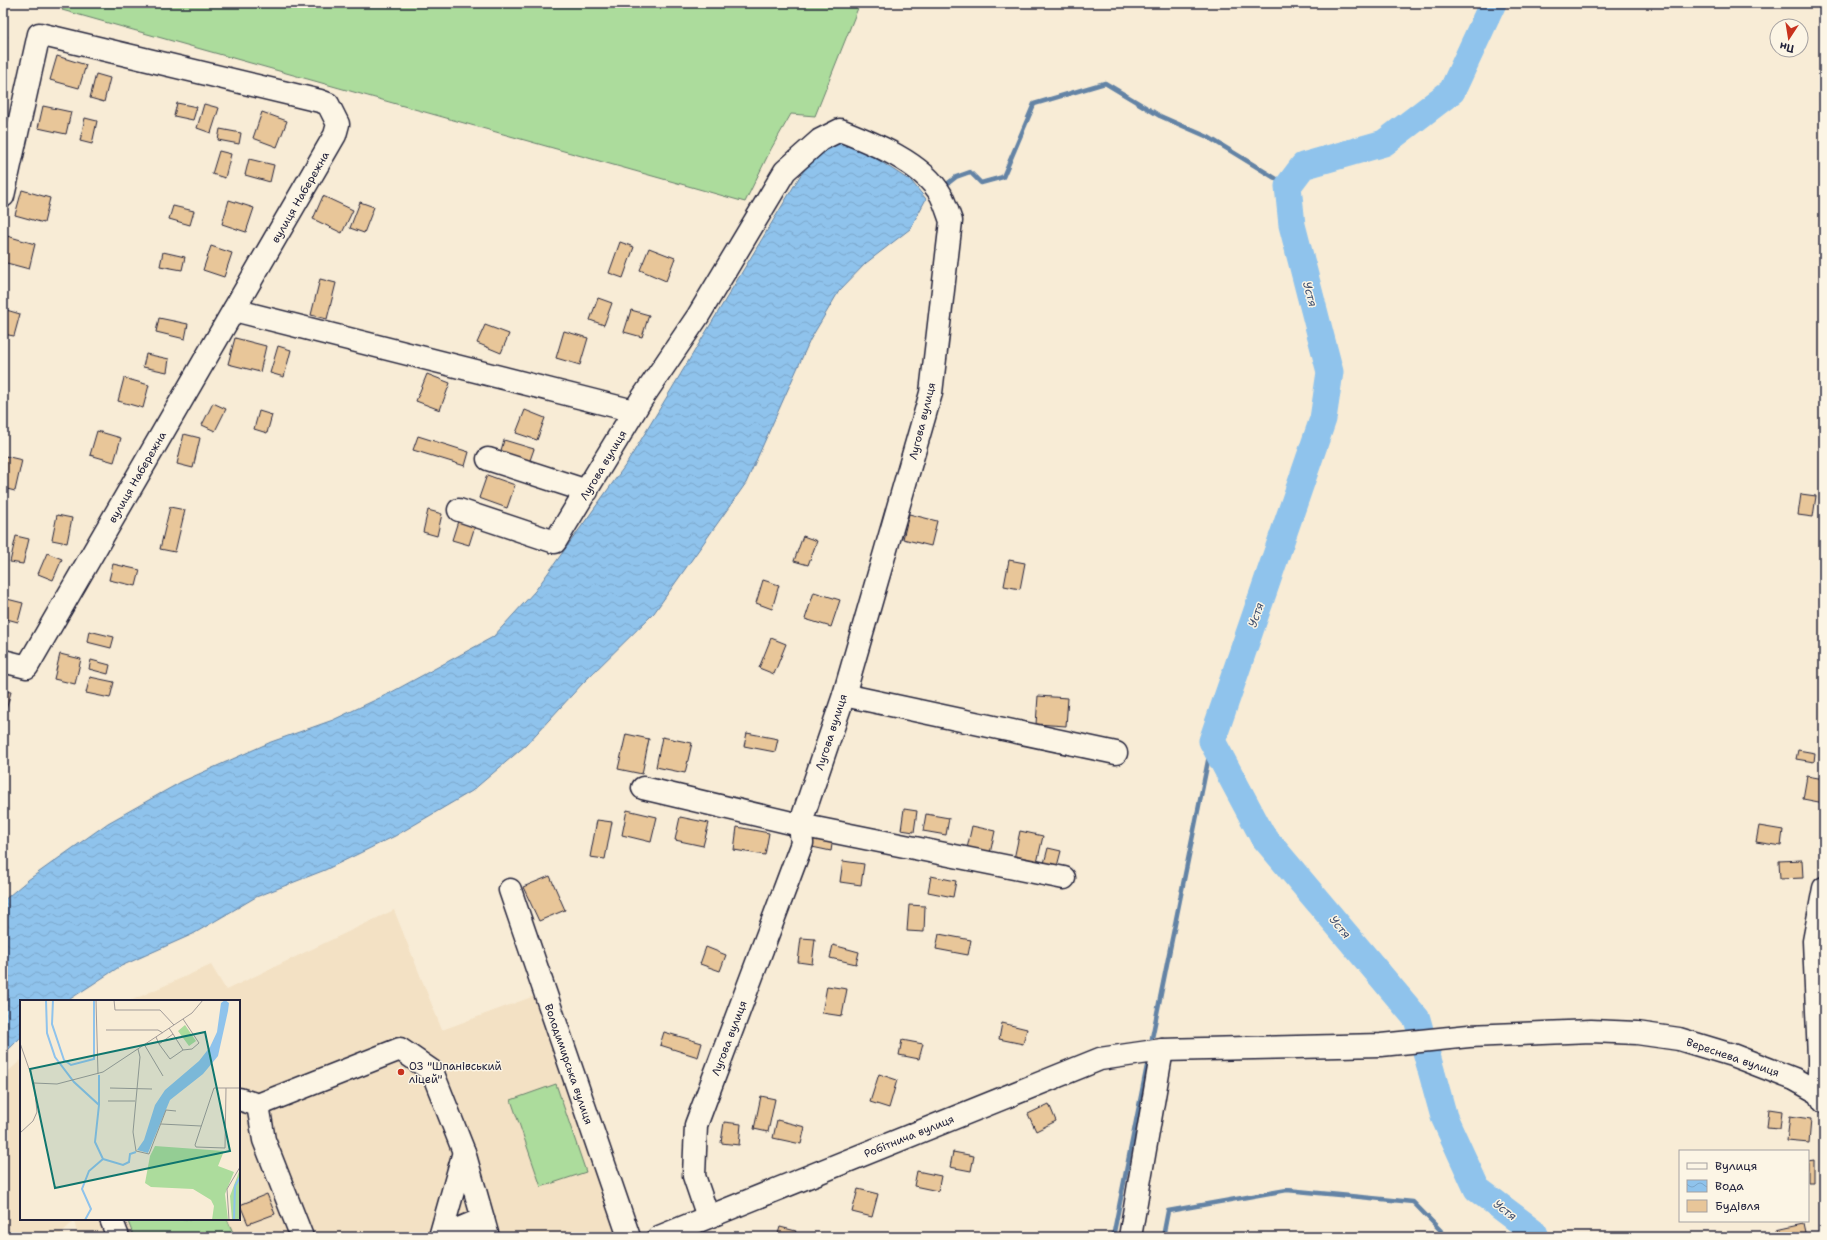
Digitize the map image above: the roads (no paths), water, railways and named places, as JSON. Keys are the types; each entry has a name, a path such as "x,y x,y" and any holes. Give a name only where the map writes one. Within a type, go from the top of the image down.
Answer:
{"street":[{"name":"вулиця Набережна","path":"3,196 39,34 328,104 338,124 335,135 27,667 3,661"},
{"name":"Лугова вулиця","path":"459,510 555,542 634,411 698,316 785,171 820,140 840,130 858,137 890,153 921,172 941,195 951,221 931,394 844,695 800,825 802,843 696,1125 694,1176 708,1217"},
{"path":"234,310 634,411"},
{"path":"488,459 587,491"},
{"path":"844,695 1116,753"},
{"path":"643,788 800,825 1064,878"},
{"name":"Вереснева вулиця","path":"1821,1098 1814,941 1824,888"},
{"name":"Володимирська вулиця","path":"510,890 629,1237"},
{"name":"Вереснева вулиця","path":"1381,1045 1469,1036 1570,1032 1637,1033 1679,1039 1732,1055 1794,1079 1821,1098"},
{"name":"Робітнича вулиця","path":"659,1237 1100,1059 1162,1050 1381,1045"},
{"path":"302,1237 248,1102 400,1049 432,1071 464,1152 485,1228 440,1237 464,1152"},
{"path":"1130,1237 1162,1050"},
{"path":"110,1220 118,1237"}],"water":[{"path":"849,141 912,182 926,199 910,229 866,263 839,291 810,340 746,483 654,613 583,683 526,745 472,791 395,836 325,870 256,897 193,934 119,967 69,1000 20,1000 20,1038 3,1055 3,901 28,880 108,823 181,782 271,742 333,720 390,693 493,637 535,591 627,463 800,176 822,146"}],"waterway":[{"name":"Устя","path":"1493,3 1452,91 1384,143 1303,166 1288,186 1292,225 1330,372 1323,419 1212,741 1262,835 1417,1019 1444,1117 1477,1189 1534,1232 1536,1237"},
{"path":"942,188 956,177 970,172 981,183 1003,177 1034,104 1105,83 1160,116 1208,137 1288,186"},
{"path":"1152,1038 1212,741"},
{"path":"1113,1237 1147,1066"},
{"path":"1163,1237 1168,1211 1287,1190 1413,1202 1447,1237"}],"place":[{"name":"ОЗ \"Шпанівський ліцей\"","path":"401,1072"}]}
